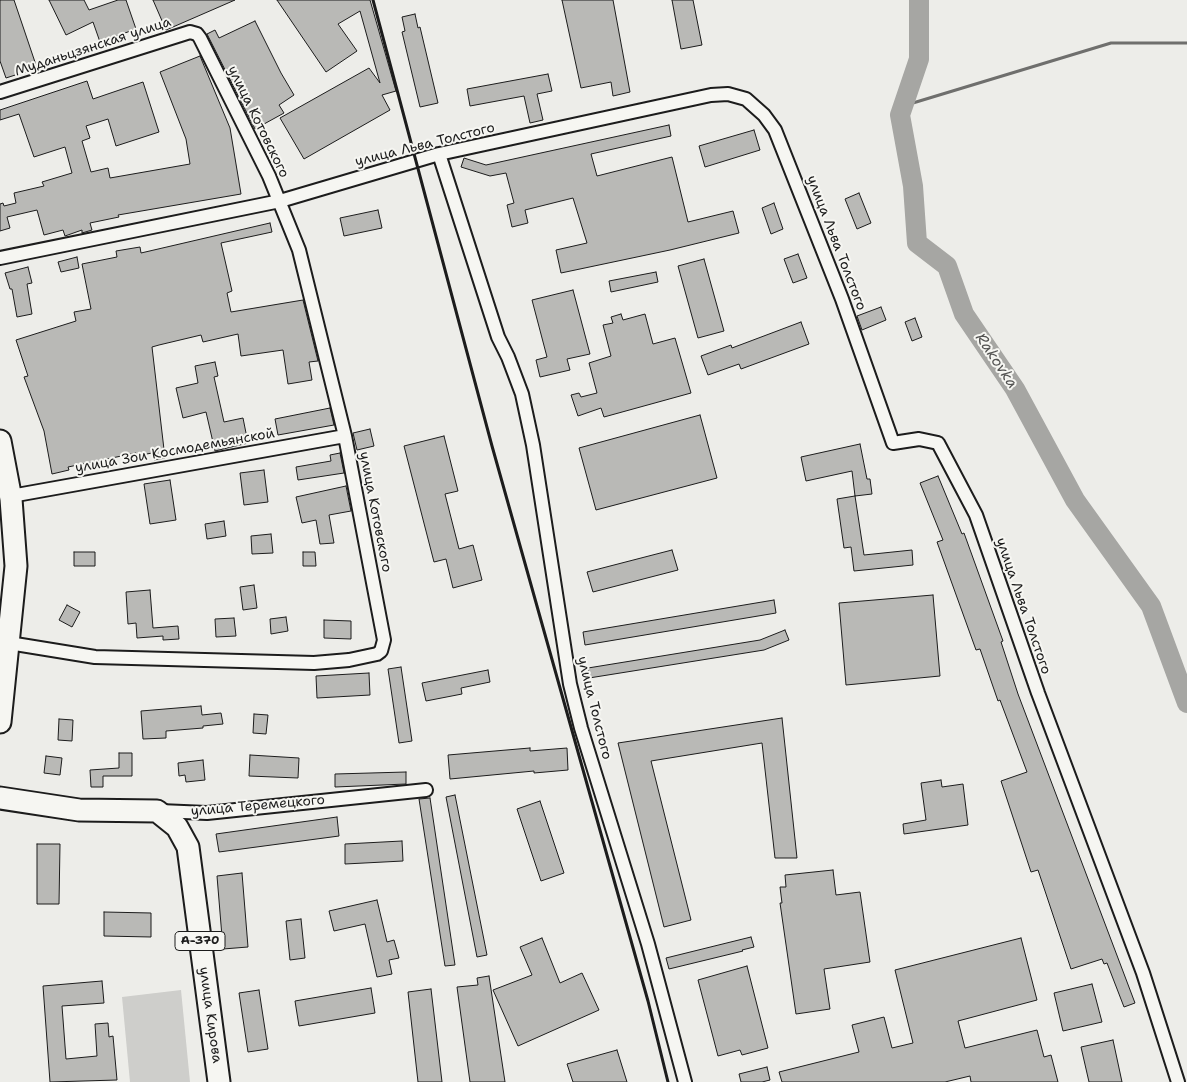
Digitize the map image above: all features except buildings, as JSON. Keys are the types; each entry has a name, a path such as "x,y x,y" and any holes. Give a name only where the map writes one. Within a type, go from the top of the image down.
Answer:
{"highway":[{"path":"0,441 10,496 16,566 0,722"},
{"name":"улица Теремецкого","path":"0,798 79,810 157,811"},
{"name":"улица Кирова","path":"157,811 177,827 188,847 219,1082"}],"street":[{"name":"Муданьцзянская улица","path":"0,92 190,32 194,33"},
{"name":"улица Котовского","path":"9,643 95,657 213,661 314,663 349,660 377,654 382,651 384,640 345,436 299,250 269,176 200,38 194,33"},
{"name":"улица Льва Толстого","path":"0,258 280,201 438,154 712,95 728,94 746,100 764,115 775,130 832,273 893,443 919,439 938,443 976,515 1038,692 1143,973 1178,1082"},
{"name":"улица Толстого","path":"438,154 498,337 522,394 533,445 570,684 581,728 648,944 685,1082"},
{"name":"улица Зои Космодемьянской","path":"10,496 345,436"},
{"name":"улица Теремецкого","path":"157,811 206,813 426,790"}],"shaded area":[{"path":"181,990 190,1082 130,1082 122,997"}],"waterway":[{"name":"Rakovka","path":"919,0 919,59 900,115 913,186 917,243 947,266 964,314 1015,389 1075,500 1151,606 1187,703"},
{"path":"903,106 1111,43 1187,43"}],"railway":[{"path":"373,0 492,446 648,1001 668,1082"}]}
